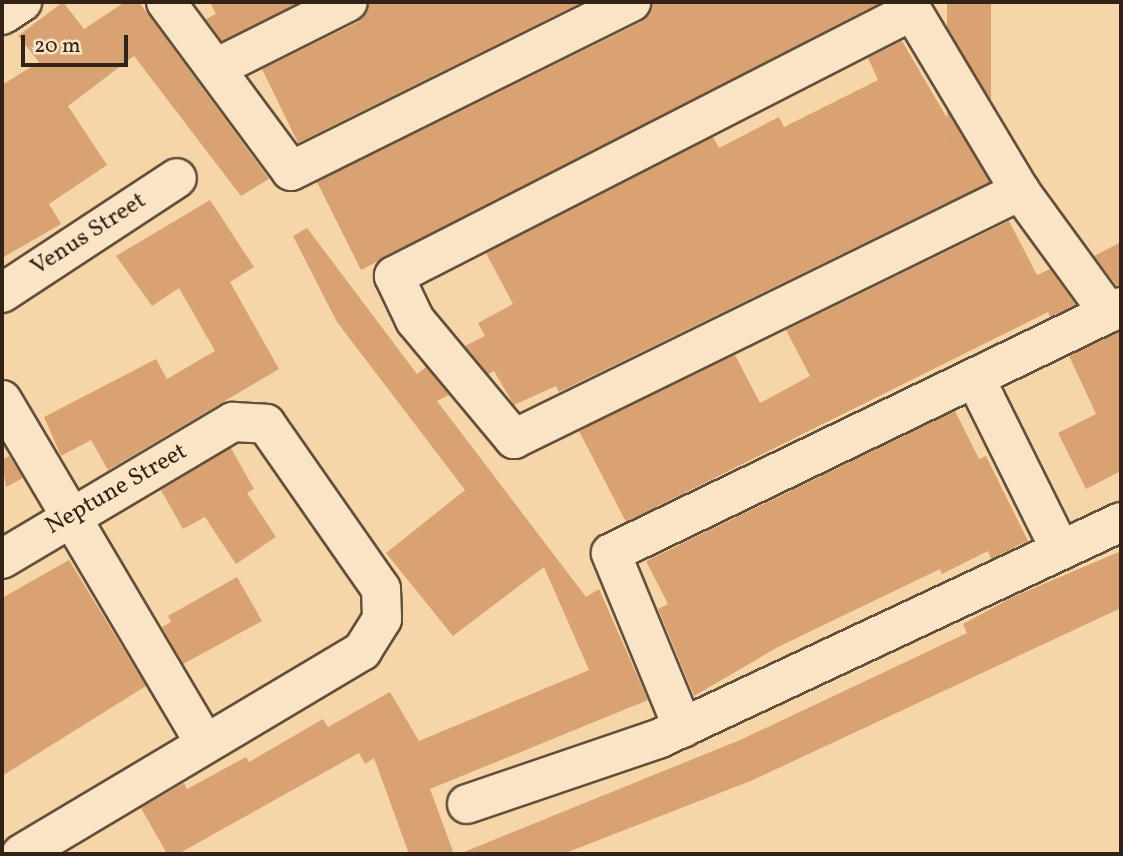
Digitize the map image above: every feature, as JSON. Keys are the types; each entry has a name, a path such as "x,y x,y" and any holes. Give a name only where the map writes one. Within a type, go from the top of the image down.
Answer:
{"street":[{"path":"2,15 22,2"},
{"path":"166,2 218,67 291,171 631,2"},
{"path":"218,67 348,2"},
{"path":"683,727 611,553 1115,310 1020,191 910,6 394,276 415,320 514,439 1020,191"},
{"name":"Venus Street","path":"2,293 177,178"},
{"path":"975,378 1060,549"},
{"path":"2,400 204,743 20,854"},
{"name":"Neptune Street","path":"2,559 70,516 233,422 267,424 381,589 382,619 362,651 204,743"},
{"path":"467,804 683,727 1121,522"}],"building":[{"path":"63,2 84,29 125,2 139,2 269,179 241,196 134,56 68,106 107,165 49,204 61,224 2,258 2,85 39,62 18,36"},
{"path":"210,2 300,2 222,41 206,19 216,14"},
{"path":"370,2 582,2 298,143 262,69 358,22"},
{"path":"653,2 882,2 361,270 317,182 641,22"},
{"path":"947,2 991,2 991,224 947,224"},
{"path":"902,41 957,135 946,141 971,191 559,392 556,386 514,405 494,371 488,374 465,346 485,336 478,323 513,304 486,253 713,137 719,148 779,117 784,127 878,80 868,58"},
{"path":"210,200 254,267 230,282 279,369 108,470 91,440 61,456 44,417 156,359 167,379 215,351 179,288 152,306 116,256"},
{"path":"1009,221 1037,275 1050,269 1076,305 1050,317 1048,312 626,522 579,431 735,355 760,403 810,376 786,330"},
{"path":"307,228 417,374 426,367 449,395 437,401 586,597 599,589 648,700 430,789 454,854 409,854 374,758 365,764 359,753 178,854 167,854 141,808 184,783 187,789 246,757 249,762 323,719 328,727 390,692 419,741 589,670 544,567 453,636 386,553 465,490 337,322 293,236"},
{"path":"1121,242 1121,285 1117,286 1094,256"},
{"path":"1121,331 1121,471 1086,489 1058,433 1096,414 1069,356"},
{"path":"955,411 979,459 986,456 1028,541 991,559 988,551 942,574 940,569 778,647 694,696 658,609 668,604 646,561"},
{"path":"231,448 254,489 247,493 276,537 236,564 205,517 183,529 161,490"},
{"path":"9,456 23,478 6,487 2,460"},
{"path":"1121,551 1121,608 753,780 563,854 459,854 740,740 967,633 963,624 1011,598"},
{"path":"69,560 146,686 2,776 2,598"},
{"path":"237,577 262,621 183,664 162,627 171,622 168,616"}]}
